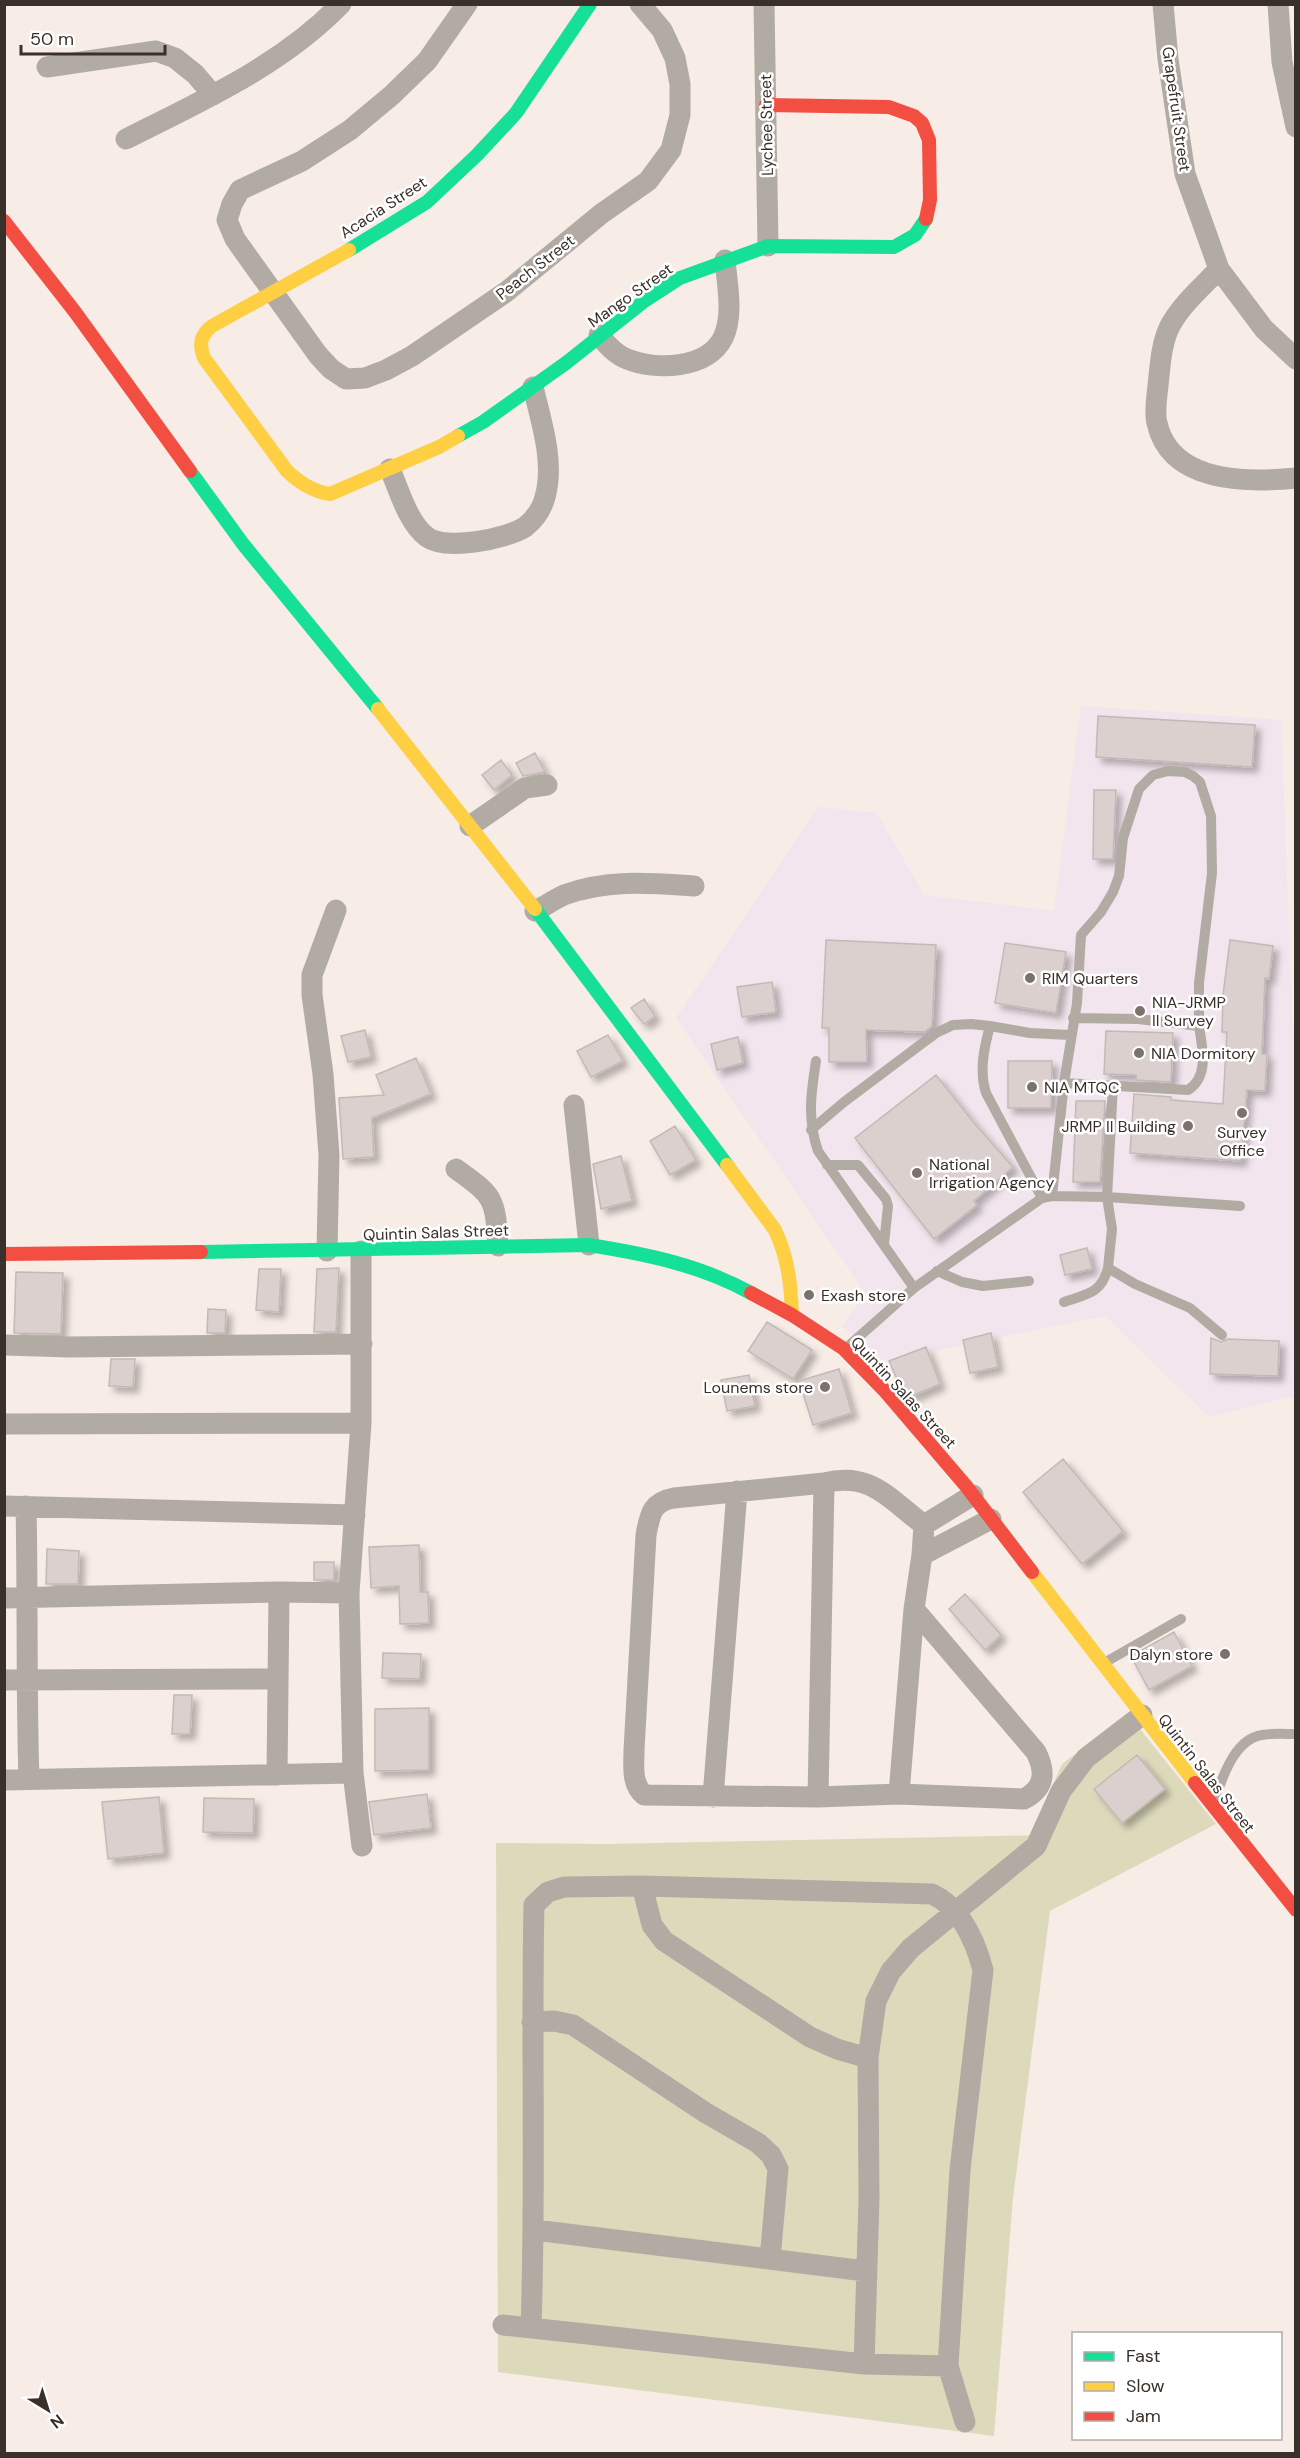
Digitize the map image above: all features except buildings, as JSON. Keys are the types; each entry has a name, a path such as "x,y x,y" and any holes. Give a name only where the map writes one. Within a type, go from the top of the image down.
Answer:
{"street":[{"name":"Peach Street","path":"467,4 427,61 392,95 350,130 302,162 240,190 232,204 227,220 235,239 318,355 331,369 346,379 365,378 412,356 506,292 601,214 648,181 671,150 680,115 680,84 675,58 662,30 640,4"},
{"name":"Acacia Street","path":"201,337 207,328 217,322 373,237 427,202 477,155 516,112 590,4"},
{"name":"Lychee Street","path":"764,4 768,246"},
{"name":"Grapefruit Street","path":"1163,4 1168,59 1185,174 1219,269 1264,329 1294,353"},
{"path":"1278,4 1282,62 1296,127"},
{"path":"126,139 213,95 291,47 331,8"},
{"path":"47,67 156,51 175,58 195,74 213,95"},
{"name":"Mango Street","path":"201,337 200,348 204,358 287,471 314,492 330,494 439,447 483,422 533,387 643,302 680,278 768,246 894,247 910,242 927,219 930,205 931,140 917,118 905,110 889,107 766,105"},
{"path":"4,221 75,312 243,544 536,911 775,1230 786,1253 791,1271 792,1315"},
{"path":"599,335 625,359 647,364 678,365 710,355 723,337 729,313 725,260"},
{"path":"1219,269 1184,305 1170,325 1160,364 1156,422 1164,443 1175,458 1189,466 1236,479 1296,478"},
{"path":"390,469 412,519 428,538 439,543 489,539 511,534 526,526 538,513 546,495 547,467 544,435 533,387"},
{"path":"470,826 525,788 547,785"},
{"path":"536,911 565,895 617,883 641,882 694,886"},
{"path":"327,1251 329,1155 312,995 312,975 336,910"},
{"path":"574,1105 589,1245"},
{"path":"456,1169 488,1192 493,1202 498,1246"},
{"name":"Quintin Salas Street","path":"4,1254 361,1251 589,1245 640,1253 686,1264 732,1282 792,1315 844,1349 884,1390 973,1495 1270,1880 1294,1906"},
{"path":"361,1251 361,1423 349,1593 352,1773 362,1846"},
{"path":"4,1345 81,1347 362,1344"},
{"path":"4,1424 361,1423"},
{"path":"914,1609 1036,1752 1043,1773 1042,1784 1034,1794 1024,1799 899,1794 713,1797 644,1795 639,1791 636,1783 634,1750 646,1535 651,1511 657,1503 674,1498 858,1480 874,1486 924,1525"},
{"path":"818,1797 824,1483"},
{"path":"713,1797 737,1491"},
{"path":"924,1525 973,1495"},
{"path":"4,1506 355,1515"},
{"path":"26,1506 28,1599 15,1679 28,1779"},
{"path":"922,1555 992,1519"},
{"path":"899,1794 914,1609 924,1525"},
{"path":"4,1598 279,1592 349,1593"},
{"path":"277,1775 279,1592"},
{"path":"15,1679 278,1679"},
{"path":"864,2364 865,2271 869,2200 868,2058 876,2001 891,1971 911,1948 1036,1846 1061,1791 1086,1758 1142,1715"},
{"path":"4,1780 352,1773"},
{"path":"1270,1880 1296,1877"},
{"path":"642,1886 652,1925 664,1941 810,2037 837,2049 868,2058"},
{"path":"531,2326 535,2230 532,2022 534,1905 548,1892 564,1887 642,1886 932,1894 946,1901 955,1912 976,1947 982,1970 960,2170 948,2366 965,2422"},
{"path":"532,2022 554,2021 573,2025 706,2113 758,2144 771,2155 778,2169 770,2259"},
{"path":"535,2230 865,2271"},
{"path":"503,2325 531,2326 864,2364 948,2366"}],"lane":[{"path":"1047,1197 1070,1035 1077,1003 1081,935 1101,912 1113,892 1119,876 1123,837 1139,789 1153,775 1168,771 1185,772 1200,782 1211,816 1212,873 1199,983 1202,1072 1195,1085 1184,1091 1064,1083"},
{"path":"1073,1018 1138,1019 1199,1026"},
{"path":"811,1130 844,1102 936,1033 953,1025 971,1024 1030,1033 1070,1035"},
{"path":"990,1026 982,1079 986,1093 1047,1197"},
{"path":"816,1061 811,1096 811,1130 818,1150 914,1288"},
{"path":"1064,1302 1097,1290 1105,1279 1108,1268 1112,1229 1107,1197 1113,1085"},
{"path":"827,1165 858,1166 881,1191 888,1206 884,1244"},
{"path":"844,1349 914,1288 1047,1197 1107,1197 1240,1206"},
{"path":"1108,1268 1134,1284 1190,1308 1222,1335"},
{"path":"937,1271 962,1282 983,1286 1029,1281"},
{"path":"1103,1664 1181,1619"},
{"path":"1212,1805 1228,1762 1242,1746 1260,1735 1296,1734"}],"shaded area":[{"path":"1081,706 1281,720 1295,1090 1295,1396 1209,1417 1105,1316 884,1361 842,1326 866,1294 676,1018 818,807 877,813 924,895 1054,911"},
{"path":"1128,1714 1216,1824 1050,1911 1013,2198 994,2436 498,2372 496,1843 607,1844 1047,1835 1046,1800 1062,1764"}],"traffic: fast":[{"path":"349,250 427,202 477,155 516,113 590,4"},
{"path":"458,436 483,422 566,363 643,302 680,278 768,246 894,247 915,235 926,219"},
{"path":"190,471 243,544 378,709"},
{"path":"535,909 727,1165"},
{"path":"201,1252 589,1245 672,1262 712,1275 751,1293"}],"traffic: slow":[{"path":"349,250 212,326 202,340 201,348 204,358 287,471 302,483 318,491 330,494 439,447 458,436"},
{"path":"378,709 535,909"},
{"path":"727,1165 775,1230 788,1271 792,1315"},
{"path":"1032,1572 1195,1783"}],"traffic: jam":[{"path":"766,105 889,107 914,116 922,123 929,140 930,200 926,219"},
{"path":"4,221 75,312 190,471"},
{"path":"4,1254 201,1252"},
{"path":"751,1293 792,1315 844,1349 884,1390 966,1486 1032,1572"},
{"path":"1195,1783 1296,1910"}],"place":[{"name":"RIM Quarters","path":"1030,978"},
{"name":"NIA-JRMP II Survey","path":"1140,1011"},
{"name":"NIA Dormitory","path":"1139,1053"},
{"name":"NIA MTQC","path":"1032,1087"},
{"name":"Survey Office","path":"1242,1113"},
{"name":"JRMP II Building","path":"1188,1126"},
{"name":"National Irrigation Agency","path":"917,1173"},
{"name":"Exash store","path":"809,1295"},
{"name":"Lounems store","path":"825,1387"},
{"name":"Dalyn store","path":"1225,1654"}]}
